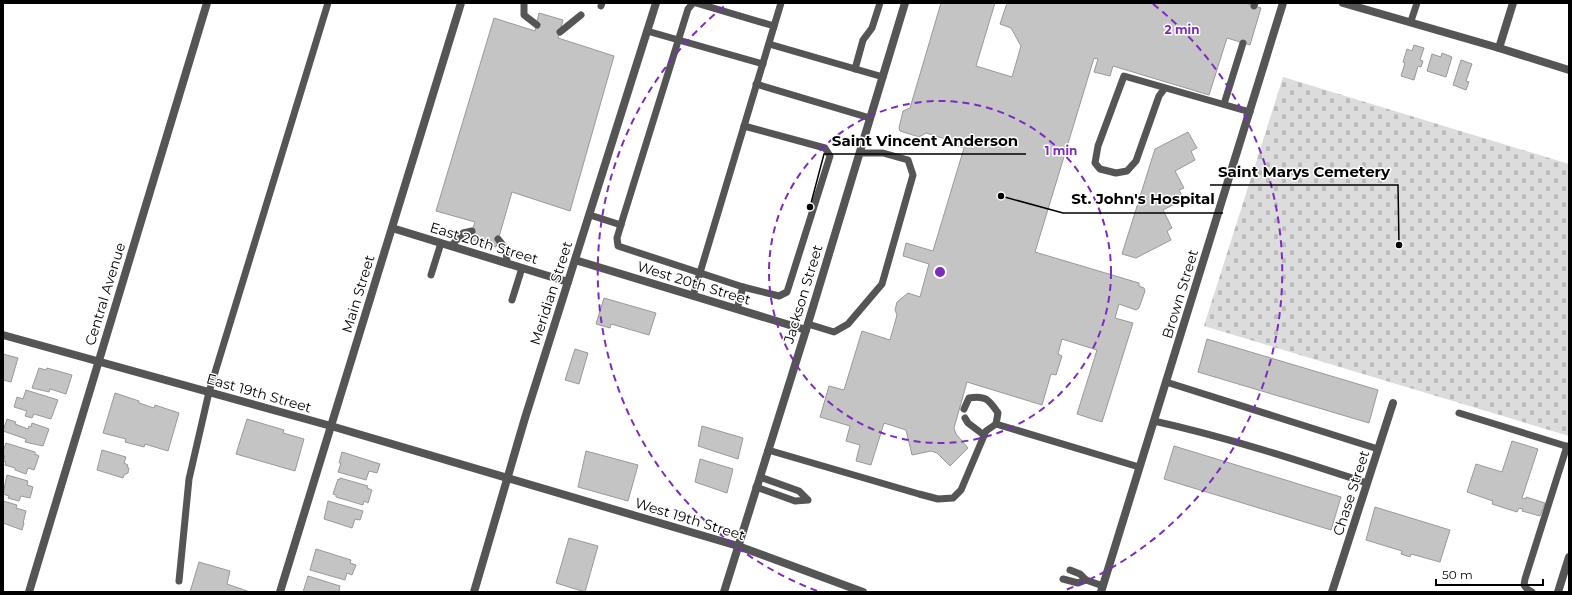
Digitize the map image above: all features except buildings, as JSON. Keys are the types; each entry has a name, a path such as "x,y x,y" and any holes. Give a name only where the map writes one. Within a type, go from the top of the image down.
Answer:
{"street":[{"name":"Central Avenue","path":"28,592 207,3"},
{"name":"Main Street","path":"280,592 461,3"},
{"name":"Meridian Street","path":"474,592 568,282 656,3"},
{"name":"Jackson Street","path":"724,592 807,327 905,3"},
{"name":"Brown Street","path":"1102,589 1250,112 1282,3"},
{"path":"1343,3 1569,70"},
{"path":"1499,48 1513,3"},
{"name":"East 20th Street","path":"392,228 568,282"},
{"name":"West 20th Street","path":"575,260 737,309 807,327"},
{"name":"East 19th Street","path":"3,335 330,426 508,478"},
{"name":"Chase Street","path":"1332,592 1393,403"},
{"name":"West 19th Street","path":"508,478 738,546 863,592"},
{"path":"1558,592 1569,557"}],"lane":[{"path":"179,581 189,479 209,392 328,3"},
{"path":"524,3 524,15 537,25"},
{"path":"744,126 825,148 830,156 786,292 779,296 618,246 617,238 688,9 695,3 774,26"},
{"path":"693,296 781,3"},
{"path":"855,69 863,40 872,28 880,3"},
{"path":"1410,22 1417,3"},
{"path":"560,32 581,15"},
{"path":"647,31 763,64"},
{"path":"1224,104 1243,43"},
{"path":"769,44 883,78"},
{"path":"1165,88 1159,96 1136,161 1127,171 1116,173 1100,169 1095,163 1098,146 1124,76 1250,112"},
{"path":"756,84 870,118"},
{"path":"807,327 834,332 848,324 882,284 914,175 908,160 883,153 860,153"},
{"path":"590,215 621,225"},
{"path":"451,246 463,234 472,231"},
{"path":"498,239 506,249 508,264"},
{"path":"432,275 441,243"},
{"path":"512,300 522,268"},
{"path":"737,309 743,286"},
{"path":"1166,382 1378,449"},
{"path":"768,450 938,499 953,498 961,490 986,431 996,424 998,413 990,401 980,396 969,398 964,409"},
{"path":"1459,413 1568,446 1524,584 1526,589 1532,592"},
{"path":"965,418 968,423 984,436"},
{"path":"1154,421 1179,426 1317,466 1367,484"},
{"path":"996,424 1139,467"},
{"path":"756,487 795,501 808,500 799,491 760,477"},
{"path":"1070,570 1080,574 1086,580 1102,589"},
{"path":"1063,579 1078,583 1086,580"}],"green space":[{"path":"1283,77 1569,164 1569,436 1204,326"}],"place":[{"name":"St. John's Hospital","path":"1001,196"},
{"name":"Saint Vincent Anderson","path":"810,207"},
{"name":"Saint Marys Cemetery","path":"1399,245"}]}
